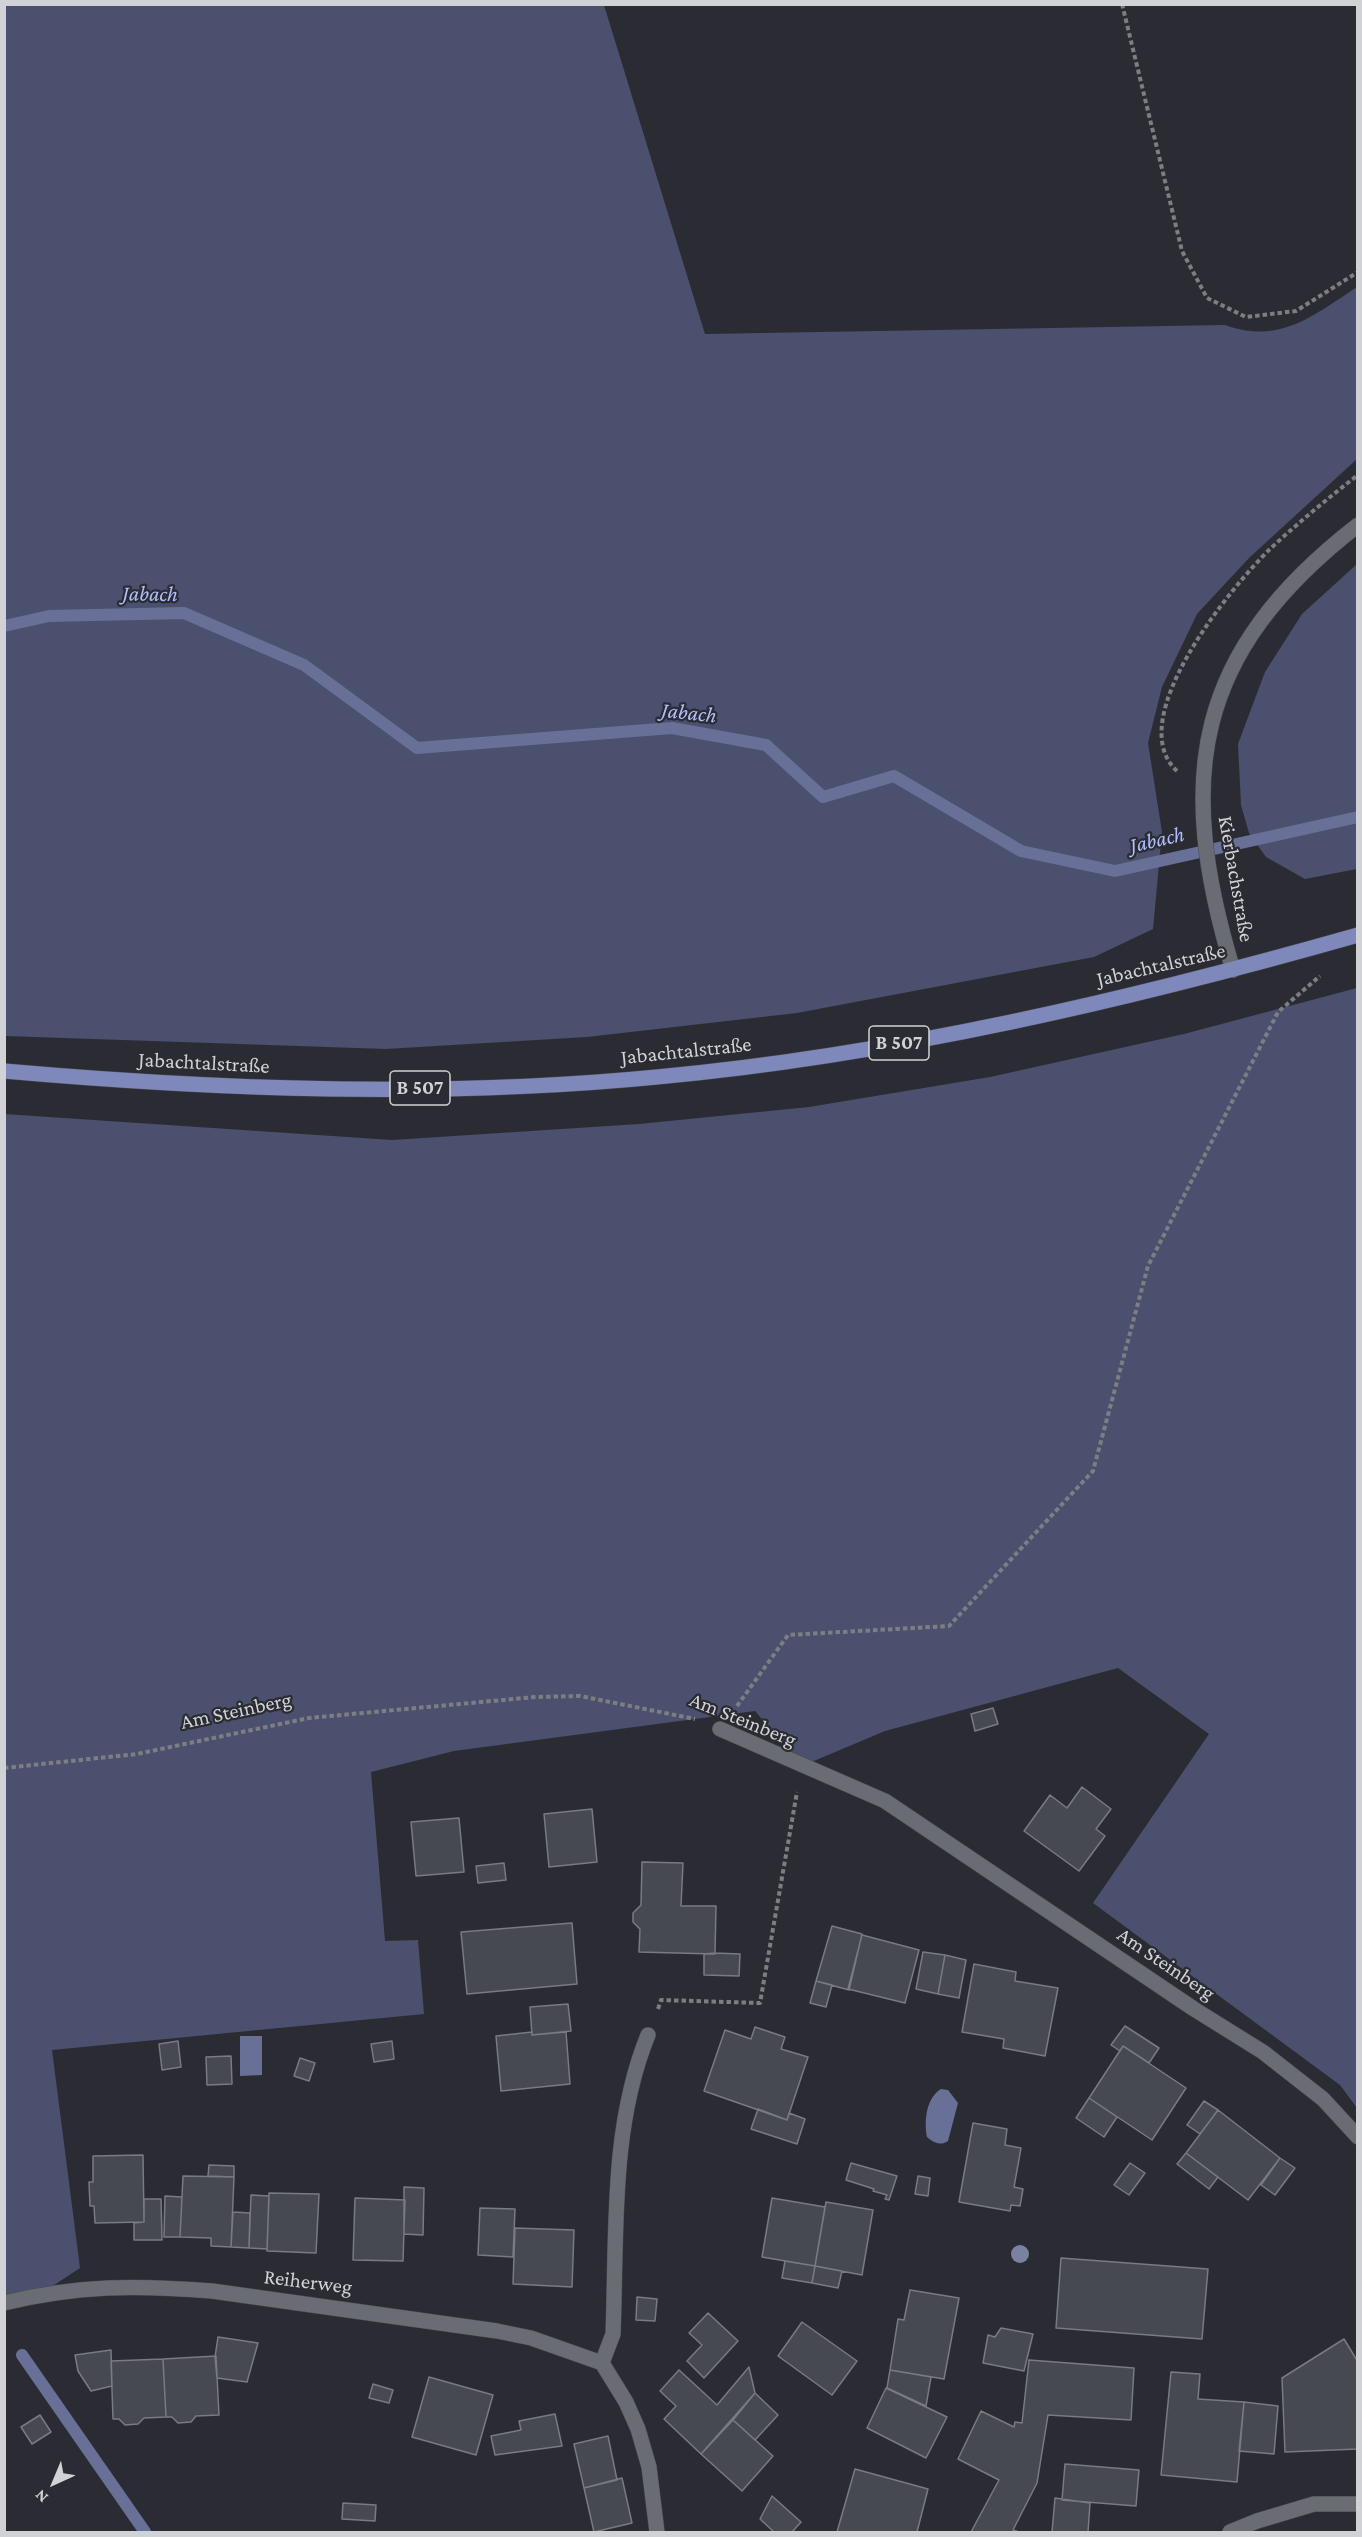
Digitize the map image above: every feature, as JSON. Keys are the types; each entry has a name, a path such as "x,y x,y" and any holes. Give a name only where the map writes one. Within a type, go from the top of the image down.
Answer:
{"main road":[{"name":"Jabachtalstraße","path":"4,1071 280,1088 408,1089 657,1077 807,1059 934,1036 1233,970 1358,935"}],"street":[{"name":"Kierbachstraße","path":"1233,970 1203,839 1202,793 1210,730 1219,696 1239,650 1285,590 1358,525"},
{"name":"Am Steinberg","path":"720,1729 885,1801 1194,2009 1263,2052 1323,2099 1358,2137"},
{"path":"648,2035 637,2061 622,2140 613,2334 602,2363 626,2402 638,2429 649,2467 657,2532"},
{"name":"Reiherweg","path":"4,2303 85,2288 170,2288 212,2291 496,2331 531,2338 602,2363"},
{"path":"1230,2532 1257,2521 1314,2504 1358,2504"}],"path":[{"path":"1122,4 1182,251 1207,298 1246,317 1296,311 1358,272"},
{"path":"720,1729 788,1635 950,1626 1093,1471 1148,1266 1278,1012 1322,974"},
{"name":"Am Steinberg","path":"4,1768 137,1754 309,1718 535,1697 580,1696 694,1718 720,1729"},
{"path":"648,2035 661,2000 760,2003 802,1766"}],"shaded area":[{"path":"4,5 604,5 705,334 1225,325 1245,330 1263,331 1280,329 1311,317 1357,287 1357,459 1249,558 1197,614 1162,687 1148,743 1162,832 1153,929 1094,957 797,1013 587,1037 386,1049 5,1036"},
{"path":"1357,564 1357,869 1305,879 1266,857 1249,833 1241,805 1238,744 1265,672 1302,614"},
{"path":"1357,988 1357,2108 1340,2085 1093,1903 1209,1734 1118,1668 885,1731 802,1766 755,1711 454,1751 371,1772 385,1941 418,1940 424,2014 52,2050 80,2268 45,2291 5,2301 4,1114 392,1140 639,1124 809,1107 990,1077 1184,1034"},
{"path":"240,2036 262,2036 262,2075 240,2076"},
{"path":"941,2089 948,2090 958,2103 948,2141 940,2144 927,2137 926,2124 929,2104"}],"building":[{"path":"993,1708 998,1724 975,1731 971,1714"},
{"path":"1082,1787 1111,1809 1096,1829 1105,1836 1079,1871 1024,1831 1050,1795 1067,1808"},
{"path":"592,1809 597,1862 549,1867 544,1814"},
{"path":"459,1818 464,1872 416,1876 411,1822"},
{"path":"642,1862 683,1863 681,1906 716,1906 715,1954 639,1952 640,1929 633,1922 633,1913 641,1905"},
{"path":"504,1863 506,1880 478,1883 476,1866"},
{"path":"572,1923 577,1984 467,1994 461,1932"},
{"path":"832,1926 862,1934 849,1990 816,1981"},
{"path":"862,1935 919,1950 905,2003 848,1989"},
{"path":"923,1952 945,1955 938,1994 916,1989"},
{"path":"704,1954 740,1954 739,1976 704,1975"},
{"path":"945,1955 966,1960 959,1998 938,1994"},
{"path":"974,1964 1016,1972 1015,1981 1058,1988 1045,2056 1003,2048 1004,2039 962,2032"},
{"path":"816,1981 832,1985 826,2007 810,2003"},
{"path":"568,2004 571,2031 532,2035 530,2007"},
{"path":"1125,2026 1159,2048 1149,2063 1123,2046 1120,2051 1111,2045"},
{"path":"755,2027 785,2037 781,2049 808,2057 787,2120 704,2091 725,2030 751,2039"},
{"path":"532,2032 532,2035 566,2032 570,2084 501,2091 496,2036"},
{"path":"178,2041 181,2067 162,2070 159,2044"},
{"path":"392,2041 394,2059 374,2062 371,2044"},
{"path":"1123,2046 1186,2088 1152,2140 1089,2098"},
{"path":"231,2056 232,2084 207,2085 206,2057"},
{"path":"300,2058 315,2063 309,2081 294,2076"},
{"path":"1089,2098 1117,2117 1104,2137 1076,2118"},
{"path":"1204,2101 1218,2110 1200,2134 1187,2125"},
{"path":"758,2109 787,2120 789,2113 805,2119 797,2144 751,2129"},
{"path":"1218,2110 1280,2158 1248,2200 1186,2153"},
{"path":"973,2123 1007,2129 1005,2145 1021,2148 1014,2187 1023,2189 1020,2206 1011,2205 1010,2211 959,2202"},
{"path":"1186,2153 1218,2177 1209,2189 1177,2164"},
{"path":"143,2155 144,2222 95,2223 94,2206 90,2206 89,2182 93,2182 93,2156"},
{"path":"1280,2158 1295,2168 1275,2195 1261,2185"},
{"path":"851,2163 897,2176 889,2200 885,2199 887,2195 846,2180"},
{"path":"1130,2163 1145,2173 1129,2195 1114,2185"},
{"path":"209,2165 234,2166 234,2177 208,2176"},
{"path":"183,2176 234,2177 231,2247 211,2246 211,2238 180,2237"},
{"path":"918,2176 930,2178 928,2196 915,2194"},
{"path":"404,2187 424,2188 423,2235 404,2234"},
{"path":"269,2193 319,2194 316,2253 267,2251"},
{"path":"251,2195 269,2196 267,2249 249,2248"},
{"path":"165,2196 182,2197 180,2237 164,2237"},
{"path":"355,2198 405,2200 403,2261 353,2260"},
{"path":"772,2198 825,2207 815,2266 762,2257"},
{"path":"144,2199 161,2199 162,2240 134,2240 134,2223 144,2222"},
{"path":"826,2202 873,2210 862,2275 815,2266"},
{"path":"480,2208 515,2209 513,2257 478,2255"},
{"path":"233,2212 250,2213 249,2248 231,2247"},
{"path":"515,2228 574,2230 572,2287 513,2284"},
{"path":"1061,2258 1208,2269 1202,2339 1056,2328"},
{"path":"785,2261 815,2266 812,2283 782,2278"},
{"path":"815,2266 842,2271 838,2288 812,2283"},
{"path":"910,2290 959,2298 944,2379 890,2370 898,2319 904,2320"},
{"path":"637,2297 657,2299 655,2321 636,2320"},
{"path":"708,2313 738,2341 704,2378 687,2361 702,2345 689,2333"},
{"path":"802,2322 857,2361 832,2395 778,2356"},
{"path":"1001,2328 1033,2334 1024,2371 983,2363 988,2335 995,2337"},
{"path":"218,2337 258,2343 247,2382 217,2378 215,2357"},
{"path":"1344,2339 1358,2362 1358,2449 1285,2452 1282,2378"},
{"path":"111,2350 112,2386 91,2391 78,2371 75,2355"},
{"path":"216,2356 219,2415 196,2416 191,2422 178,2423 172,2417 166,2417 163,2359"},
{"path":"163,2359 166,2417 144,2418 138,2424 125,2425 119,2419 113,2419 111,2361"},
{"path":"1029,2360 1134,2368 1131,2420 1048,2415 1037,2483 1013,2530 1019,2532 971,2532 999,2480 958,2459 981,2411 1014,2427 1015,2422 1022,2423"},
{"path":"749,2367 755,2393 701,2454 664,2419 676,2406 660,2391 679,2370 717,2405"},
{"path":"890,2370 931,2377 926,2406 887,2388"},
{"path":"1171,2372 1200,2374 1198,2399 1244,2402 1237,2482 1161,2475"},
{"path":"429,2377 493,2395 476,2455 412,2437"},
{"path":"373,2384 393,2390 389,2403 369,2398"},
{"path":"886,2388 947,2417 926,2458 867,2428"},
{"path":"755,2393 778,2415 755,2440 733,2420"},
{"path":"1244,2402 1278,2406 1274,2454 1239,2451"},
{"path":"555,2414 562,2446 495,2455 491,2436 521,2430 519,2421"},
{"path":"40,2415 51,2432 32,2444 21,2427"},
{"path":"733,2420 773,2456 742,2491 701,2454"},
{"path":"608,2436 617,2480 584,2488 574,2444"},
{"path":"1065,2464 1139,2470 1136,2506 1062,2500"},
{"path":"855,2469 928,2489 917,2532 837,2532"},
{"path":"622,2478 632,2523 594,2532 584,2488"},
{"path":"772,2496 801,2522 792,2532 774,2532 760,2519"},
{"path":"1055,2498 1090,2503 1088,2532 1052,2532"},
{"path":"343,2503 376,2505 375,2521 342,2519"}],"waterway":[{"name":"Jabach","path":"4,626 49,616 184,613 304,665 417,748 672,728 766,745 823,797 894,776 1021,851 1115,871 1358,817"},
{"path":"22,2355 145,2532"}]}
